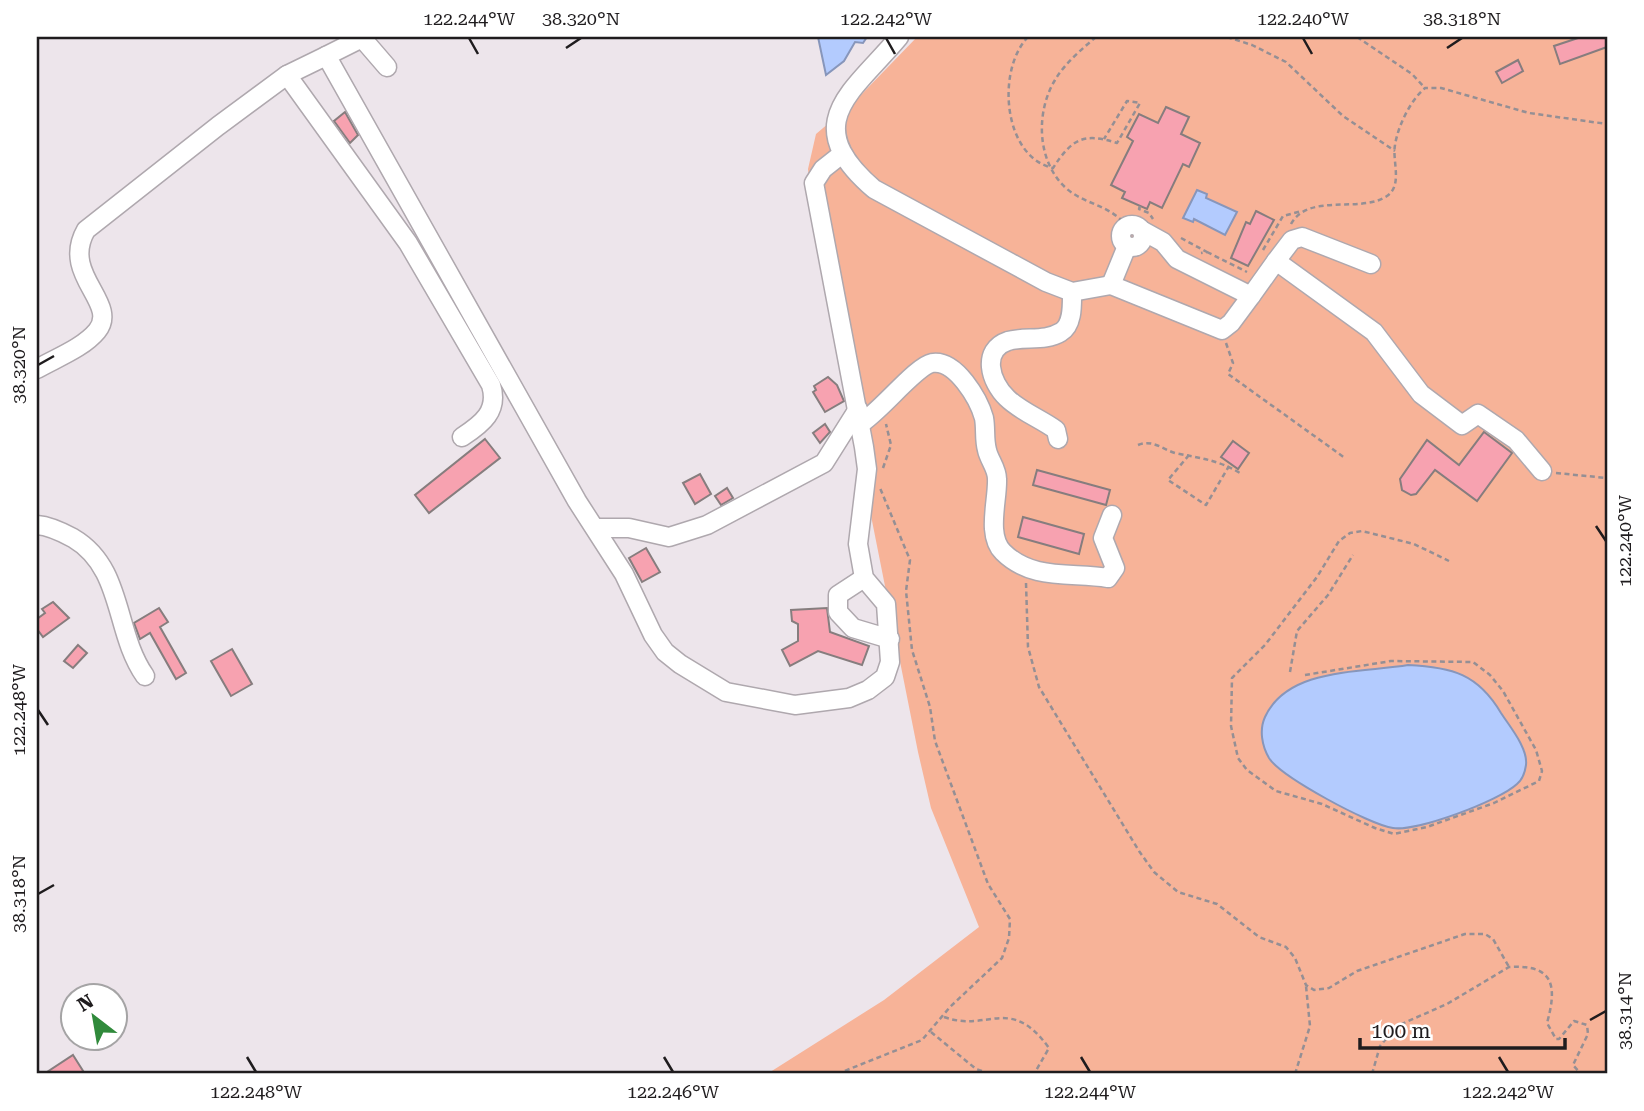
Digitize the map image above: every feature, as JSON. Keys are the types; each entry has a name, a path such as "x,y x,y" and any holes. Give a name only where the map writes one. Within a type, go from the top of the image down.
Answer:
{"street":[{"path":"899,37 858,79 843,104 836,130 842,154 874,189 1018,269 1072,292 1111,285 1222,330 1231,323 1251,296 1268,260 1292,241 1303,237 1311,239 1371,264"},
{"path":"37,369 86,341 98,330 102,319 102,307 80,265 77,251 86,230 287,75 362,38 387,66"},
{"path":"326,56 665,652 708,684 726,692 795,705 849,698 868,690 885,677 890,662 886,604 864,578 858,521 867,469 814,183 822,169 842,154"},
{"path":"287,75 424,267 491,385 493,400 488,417 462,437"},
{"path":"347,156 372,136"},
{"path":"1111,285 1127,246 1121,238 1134,229 1163,242 1177,259 1251,296"},
{"path":"1268,260 1374,332 1420,394 1462,425 1478,414 1516,440 1542,471"},
{"path":"1058,439 1056,430 1007,398 995,381 990,360 997,347 1010,340 1044,337 1062,332 1070,321 1072,292"},
{"path":"596,528 629,528 669,537 708,525 824,463 859,417 879,412 920,369 932,363 943,364 959,376 982,413 986,449 996,469 997,543 1003,552 1019,563 1055,576 1108,578 1115,568 1102,538 1112,515"},
{"path":"37,525 60,531 76,540 88,548 104,567 133,652 145,676"},
{"path":"864,578 838,595 838,612 853,628 890,639"}],"path":[{"path":"1028,37 1010,69 1008,111 1027,151 1040,164 1053,168"},
{"path":"1096,37 1061,71 1048,94 1042,137 1044,153 1070,192 1106,208 1134,229"},
{"path":"1227,37 1252,44 1286,62 1343,116 1395,151"},
{"path":"1357,37 1412,74 1425,88 1441,88 1529,113 1607,124"},
{"path":"1268,260 1283,216 1307,210 1373,202 1389,195 1397,182 1395,151 1405,118 1425,88"},
{"path":"1053,168 1071,145 1091,137 1117,143 1140,103 1127,101 1104,139"},
{"path":"1292,241 1291,223 1307,210"},
{"path":"1207,252 1251,274"},
{"path":"1222,330 1233,363 1228,374 1345,458"},
{"path":"836,1074 910,1047 931,1032 1006,952 1010,922 988,884 935,741 930,707 912,650 906,591 910,560 889,513 880,478 891,441 879,412"},
{"path":"1138,445 1150,443 1229,466 1240,473"},
{"path":"1189,454 1168,480 1206,505 1229,466"},
{"path":"1542,471 1607,478"},
{"path":"1306,675 1391,661 1473,662 1490,674 1503,691 1536,750 1542,771 1539,781 1494,803 1427,827 1394,834 1322,804 1276,791 1247,770 1238,758 1231,726 1230,685 1234,675 1265,645 1317,577 1339,541 1350,533 1362,531 1415,544 1449,561"},
{"path":"1290,672 1297,631 1328,595 1353,555"},
{"path":"1019,563 1028,588 1027,638 1035,679 1142,857 1154,872 1178,892 1217,904 1259,937 1286,947 1295,958 1306,985 1310,1026 1295,1074"},
{"path":"1306,985 1314,990 1329,988 1357,971 1473,933 1493,939 1510,967"},
{"path":"1372,1074 1380,1046 1397,1026 1447,1004 1510,967 1530,968 1547,976 1554,991 1547,1023 1556,1039 1559,1039 1574,1021 1587,1024 1588,1034 1573,1065 1581,1074"},
{"path":"943,1017 955,1021 1007,1016 1024,1024 1040,1036 1049,1048 1034,1074"},
{"path":"931,1032 976,1069 991,1074"}],"shaded area":[{"path":"917,37 1607,37 1607,1074 767,1074 884,1000 979,927 931,808 918,752 846,390 840,374 830,289 812,206 808,169 816,134 856,100"}],"water":[{"path":"818,37 867,37 863,43 855,42 844,61 826,75"},
{"path":"1197,190 1207,194 1206,198 1237,212 1225,235 1194,219 1193,222 1183,218"},
{"path":"1408,665 1451,671 1483,689 1513,731 1524,752 1526,768 1517,784 1493,799 1457,814 1420,825 1393,828 1327,799 1290,777 1269,758 1262,738 1263,722 1276,701 1291,689 1328,675"}],"building":[{"path":"1581,37 1607,37 1607,47 1560,64 1554,46"},
{"path":"1518,60 1523,71 1502,83 1496,72"},
{"path":"1166,107 1189,117 1181,134 1200,143 1189,167 1183,164 1162,208 1150,202 1147,209 1122,198 1125,192 1111,185 1133,141 1127,137 1139,114 1158,123"},
{"path":"345,112 358,135 350,143 334,121"},
{"path":"1256,211 1274,220 1248,266 1231,258 1246,222 1250,224"},
{"path":"828,377 837,385 844,401 825,412 813,392 816,390 814,386"},
{"path":"825,424 830,432 820,443 813,433"},
{"path":"1484,432 1512,453 1477,501 1435,470 1416,494 1411,495 1402,490 1400,479 1427,440 1459,465"},
{"path":"485,439 500,458 429,513 415,495"},
{"path":"1233,441 1249,453 1238,469 1221,457"},
{"path":"1037,470 1110,490 1106,505 1033,485"},
{"path":"700,474 711,494 695,504 683,483"},
{"path":"727,488 733,498 721,505 715,496"},
{"path":"1023,517 1084,534 1079,554 1018,537"},
{"path":"646,548 660,572 642,582 629,558"},
{"path":"53,602 69,618 43,637 37,629 37,619 45,613 42,609"},
{"path":"159,608 168,622 160,627 186,673 176,679 150,633 140,639 134,623"},
{"path":"827,608 830,632 869,646 862,665 818,651 790,666 782,650 798,641 798,624 792,621 791,610"},
{"path":"78,645 87,653 73,668 64,661"},
{"path":"232,649 252,684 231,696 211,661"},
{"path":"73,1055 85,1074 44,1074"}]}
